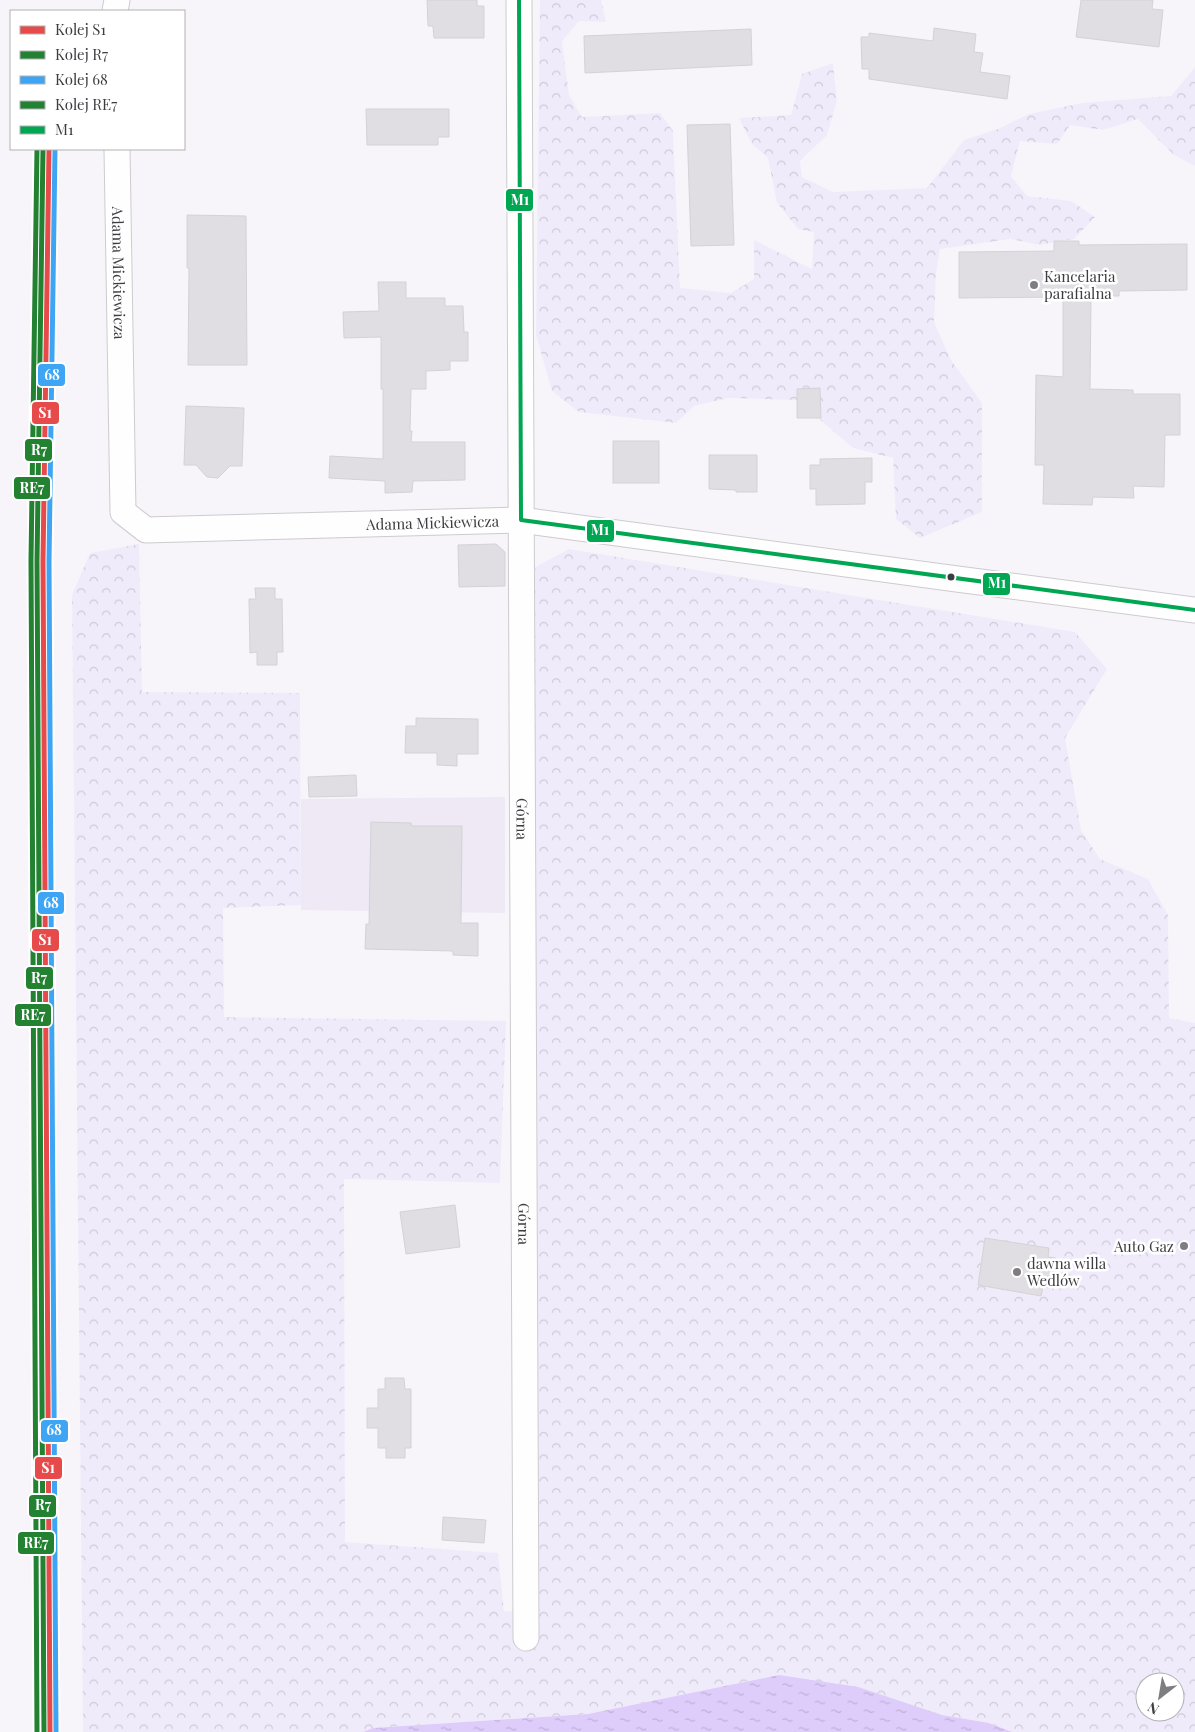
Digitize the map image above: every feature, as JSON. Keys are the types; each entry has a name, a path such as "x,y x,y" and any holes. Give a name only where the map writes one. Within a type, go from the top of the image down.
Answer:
{"street":[{"name":"Górna","path":"519,0 526,1638"},
{"name":"Adama Mickiewicza","path":"117,150 123,512 146,530 521,520 957,580 1195,610"}],"shaded area":[{"path":"505,797 505,913 301,910 301,799"}],"green space":[{"path":"540,0 601,0 606,22 579,21 562,41 569,95 582,117 660,113 673,131 680,288 731,293 754,279 754,240 812,269 814,232 798,229 777,203 768,158 752,144 739,118 791,115 802,74 833,63 837,101 827,135 800,161 802,177 833,192 927,188 964,140 998,129 1029,114 1082,103 1171,96 1195,67 1195,166 1174,155 1138,119 1103,130 1070,125 1057,144 1020,141 1011,176 1027,196 1071,201 1095,217 1074,239 1039,245 1011,239 940,249 936,274 934,322 951,360 982,403 982,512 920,538 896,519 893,458 853,448 797,400 728,398 694,406 676,423 579,412 552,391 536,335"},
{"path":"139,544 142,692 300,693 301,905 223,908 224,1017 506,1021 500,1183 344,1179 345,1542 498,1553 504,1611 535,1612 535,567 569,549 1075,632 1107,669 1065,738 1081,830 1100,859 1148,879 1168,915 1169,1018 1195,1023 1195,1732 1012,1732 989,1723 942,1715 779,1675 588,1714 373,1728 363,1732 83,1732 72,595 90,553"}],"water":[{"path":"779,1675 858,1687 942,1715 989,1723 1012,1732 363,1732 373,1728 588,1714"}],"building":[{"path":"427,0 477,0 477,6 484,6 484,38 434,38 433,26 428,26"},
{"path":"1081,0 1153,0 1152,9 1163,10 1159,47 1076,37"},
{"path":"934,28 976,34 974,52 983,53 980,72 1010,76 1007,99 869,79 869,69 862,69 861,37 869,37 869,33 933,41"},
{"path":"751,29 752,65 585,73 584,36"},
{"path":"366,109 449,109 449,137 438,137 438,145 367,145"},
{"path":"730,124 734,245 691,246 687,125"},
{"path":"187,215 246,216 247,365 188,365 189,268 187,268"},
{"path":"1054,241 1079,241 1079,245 1187,244 1187,290 1119,291 1119,296 1091,296 1090,389 1133,390 1133,394 1180,394 1180,435 1165,435 1164,487 1133,486 1134,498 1093,497 1092,505 1043,504 1044,465 1035,465 1036,375 1063,377 1063,297 959,298 959,252 1054,251"},
{"path":"378,282 406,282 406,298 445,298 445,306 463,306 464,332 468,332 468,361 450,361 450,370 426,371 426,389 411,389 410,431 412,431 411,442 465,442 465,480 413,481 412,492 385,493 385,481 329,478 330,456 383,459 381,337 344,338 343,312 379,311"},
{"path":"820,388 821,418 797,418 797,389"},
{"path":"186,406 244,408 242,466 230,466 218,478 207,477 196,465 184,465"},
{"path":"613,441 659,441 659,483 613,483"},
{"path":"709,455 757,455 757,492 709,489"},
{"path":"872,458 872,482 865,482 865,504 816,505 816,489 810,489 810,465 820,465 820,459"},
{"path":"496,544 505,552 505,586 459,587 458,545"},
{"path":"255,588 275,588 275,599 282,599 283,652 277,652 277,665 257,665 257,652 250,653 249,599 256,599"},
{"path":"416,718 478,719 478,754 457,754 457,766 437,765 437,753 405,753 406,726 416,726"},
{"path":"356,775 357,796 309,797 308,777"},
{"path":"371,822 411,823 412,826 462,826 461,923 478,923 478,956 453,955 453,951 365,949 366,924 369,924"},
{"path":"455,1205 460,1247 406,1254 400,1212"},
{"name":"dawna willa Wedlów","path":"985,1238 1049,1248 1048,1257 1056,1258 1051,1288 1043,1287 1041,1296 978,1285"},
{"path":"385,1378 404,1378 405,1389 411,1389 411,1448 405,1448 405,1458 386,1458 386,1448 378,1448 378,1428 367,1428 367,1408 378,1408 378,1389 385,1389"},
{"path":"443,1517 486,1520 484,1543 442,1540"}],"rail line":[{"name":"RE7","path":"37,150 31,561 37,1732"},
{"name":"R7","path":"43,150 37,561 44,1732"},
{"name":"S1","path":"49,150 43,561 50,1732"},
{"name":"68","path":"55,150 49,561 56,1732"}],"transit line":[{"name":"M1","path":"519,0 521,520 1195,610"}],"place":[{"name":"Kancelaria parafialna","path":"1034,285"},
{"name":"Auto Gaz","path":"1184,1246"},
{"name":"dawna willa Wedlów","path":"1017,1272"}]}
